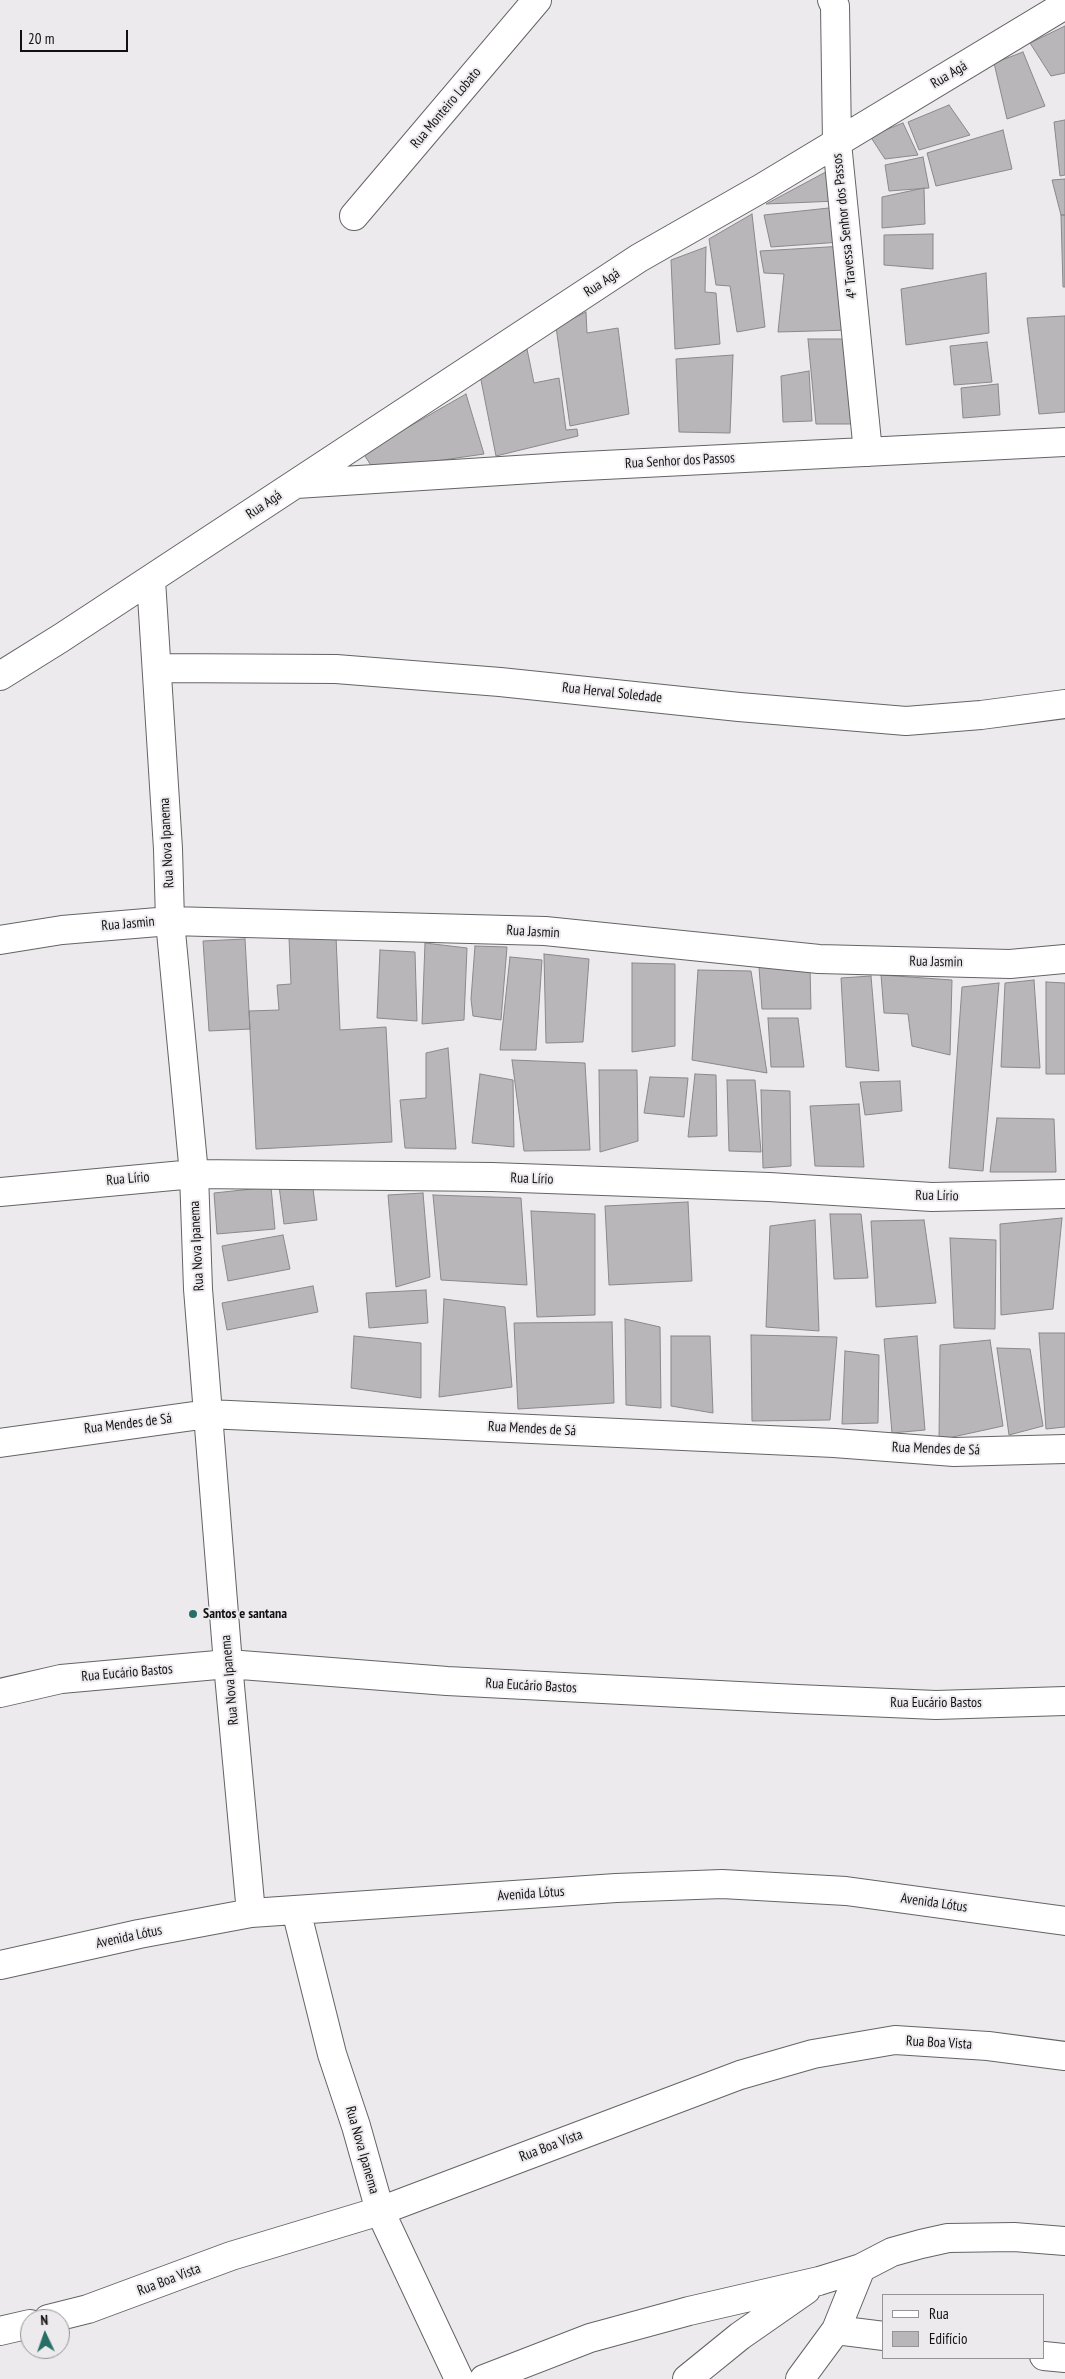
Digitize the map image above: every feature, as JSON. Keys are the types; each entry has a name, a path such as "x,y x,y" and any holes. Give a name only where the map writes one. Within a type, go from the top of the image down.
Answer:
{"street":[{"name":"Rua Monteiro Lobato","path":"354,216 538,0"},
{"name":"4ª Travessa Senhor dos Passos","path":"832,0 835,6 837,143 868,452"},
{"name":"Rua Agá","path":"0,676 151,580 639,258 837,143 1065,4"},
{"name":"Rua Senhor dos Passos","path":"295,484 564,466 1065,442"},
{"name":"Rua Nova Ipanema","path":"151,580 158,668 170,920 194,1174 198,1289 228,1664 251,1912"},
{"name":"Rua Herval Soledade","path":"158,668 336,669 500,682 738,707 906,720 981,715 1065,704"},
{"name":"Rua Jasmin","path":"0,940 62,930 170,920 545,931 819,959 1010,964 1065,959"},
{"name":"Rua Lírio","path":"0,1192 194,1174 492,1177 770,1187 932,1197 1065,1194"},
{"name":"Rua Mendes de Sá","path":"0,1442 208,1414 834,1443 954,1452 1065,1449"},
{"name":"Rua Eucário Bastos","path":"0,1694 61,1679 228,1664 446,1682 807,1700 936,1705 1065,1701"},
{"name":"Avenida Lótus","path":"0,1964 251,1912 616,1888 722,1884 846,1892 1065,1921"},
{"name":"Rua Nova Ipanema","path":"296,1910 332,2054 356,2126 380,2211 459,2379"},
{"name":"Rua Boa Vista","path":"70,2314 137,2292 231,2256 380,2211 740,2074 813,2054 895,2040 988,2046 1065,2056"},
{"path":"484,2379 598,2336 689,2311 819,2281 861,2268 892,2252 948,2238 1014,2237 1065,2241"},
{"path":"800,2379 836,2330 861,2268"},
{"path":"687,2379 740,2336 819,2281"},
{"path":"0,2331 20,2326"},
{"path":"836,2330 882,2336"},
{"path":"1045,2356 1065,2358"}],"building":[{"path":"1065,26 1065,73 1051,76 1030,43"},
{"path":"1023,52 1045,106 1007,119 994,63"},
{"path":"949,105 970,135 919,150 908,122"},
{"path":"1065,120 1065,175 1060,176 1054,122"},
{"path":"903,123 918,155 885,159 870,136"},
{"path":"1003,130 1012,169 936,186 927,153"},
{"path":"923,157 929,188 889,191 885,165"},
{"path":"835,167 837,201 766,204"},
{"path":"1065,179 1065,215 1061,215 1052,180"},
{"path":"924,188 925,224 882,228 882,197"},
{"path":"838,207 841,242 771,247 764,215"},
{"path":"752,214 765,327 737,332 730,286 716,285 709,239"},
{"path":"1061,215 1065,215 1065,287 1063,287"},
{"path":"933,234 933,269 884,265 884,235"},
{"path":"844,246 851,330 778,332 784,274 764,273 760,251"},
{"path":"706,247 705,292 716,293 720,344 675,349 671,260"},
{"path":"986,273 989,333 906,345 901,289"},
{"path":"586,312 587,333 618,328 629,414 570,426 556,327"},
{"path":"1065,316 1065,412 1039,414 1027,318"},
{"path":"808,339 847,339 858,424 816,424"},
{"path":"987,342 992,382 954,385 950,346"},
{"path":"527,349 534,383 559,378 566,430 577,429 578,436 496,456 480,375"},
{"path":"733,355 730,433 679,432 676,359"},
{"path":"809,371 812,421 783,422 781,376"},
{"path":"998,384 1000,415 963,418 961,388"},
{"path":"466,394 484,454 374,470 363,453"},
{"path":"336,936 340,1030 386,1027 392,1142 256,1149 249,1011 279,1010 277,985 291,984 289,938"},
{"path":"245,939 250,1029 209,1031 203,941"},
{"path":"425,943 467,948 464,1020 422,1024"},
{"path":"475,946 507,947 501,1020 473,1016 471,999"},
{"path":"380,950 415,952 417,1021 377,1018"},
{"path":"544,954 589,959 583,1042 546,1043"},
{"path":"510,957 542,960 536,1050 500,1050"},
{"path":"632,963 675,964 675,1046 632,1052"},
{"path":"759,967 810,968 811,1009 762,1009"},
{"path":"698,970 751,971 767,1073 692,1060"},
{"path":"881,975 952,980 950,1055 912,1046 908,1014 884,1013"},
{"path":"871,976 879,1071 846,1067 841,978"},
{"path":"1034,980 1040,1068 1001,1067 1005,983"},
{"path":"1046,982 1065,983 1065,1074 1046,1074"},
{"path":"999,983 983,1171 949,1168 962,987"},
{"path":"768,1018 798,1018 804,1067 771,1067"},
{"path":"448,1048 456,1149 405,1148 400,1100 426,1098 426,1053"},
{"path":"512,1060 585,1063 590,1150 524,1151"},
{"path":"599,1070 637,1070 638,1141 600,1152"},
{"path":"480,1074 513,1080 514,1147 472,1143"},
{"path":"695,1074 716,1075 717,1136 688,1137"},
{"path":"650,1077 688,1078 684,1117 644,1113"},
{"path":"727,1080 755,1080 761,1152 729,1151"},
{"path":"900,1081 902,1111 865,1115 860,1082"},
{"path":"761,1090 790,1091 791,1166 763,1168"},
{"path":"859,1104 864,1167 815,1166 810,1106"},
{"path":"997,1118 1054,1119 1056,1172 990,1172"},
{"path":"312,1181 317,1220 284,1224 279,1186"},
{"path":"271,1187 275,1229 217,1234 214,1193"},
{"path":"423,1193 430,1277 396,1287 388,1195"},
{"path":"433,1195 521,1198 527,1285 441,1280"},
{"path":"688,1202 692,1281 609,1285 605,1206"},
{"path":"531,1211 595,1214 595,1315 537,1317"},
{"path":"830,1214 861,1214 868,1278 834,1279"},
{"path":"1062,1218 1053,1309 1001,1315 1000,1224"},
{"path":"815,1220 819,1331 766,1327 770,1226"},
{"path":"924,1220 936,1303 876,1307 871,1221"},
{"path":"283,1235 290,1269 228,1281 222,1246"},
{"path":"950,1238 996,1240 995,1329 954,1328"},
{"path":"313,1286 318,1312 227,1330 222,1303"},
{"path":"426,1290 428,1323 369,1328 366,1293"},
{"path":"444,1299 505,1307 512,1387 439,1397"},
{"path":"625,1319 660,1327 661,1408 626,1405"},
{"path":"612,1322 614,1403 518,1409 514,1323"},
{"path":"1039,1333 1065,1333 1065,1427 1046,1429"},
{"path":"751,1335 837,1337 830,1420 752,1421"},
{"path":"354,1336 421,1343 421,1398 351,1388"},
{"path":"671,1336 710,1336 713,1413 671,1406"},
{"path":"917,1336 925,1430 892,1433 884,1339"},
{"path":"990,1340 1003,1426 939,1440 940,1345"},
{"path":"997,1348 1030,1349 1043,1426 1009,1435"},
{"path":"845,1351 879,1355 878,1423 842,1424"}],"place":[{"name":"Santos e santana","path":"193,1614"}]}
